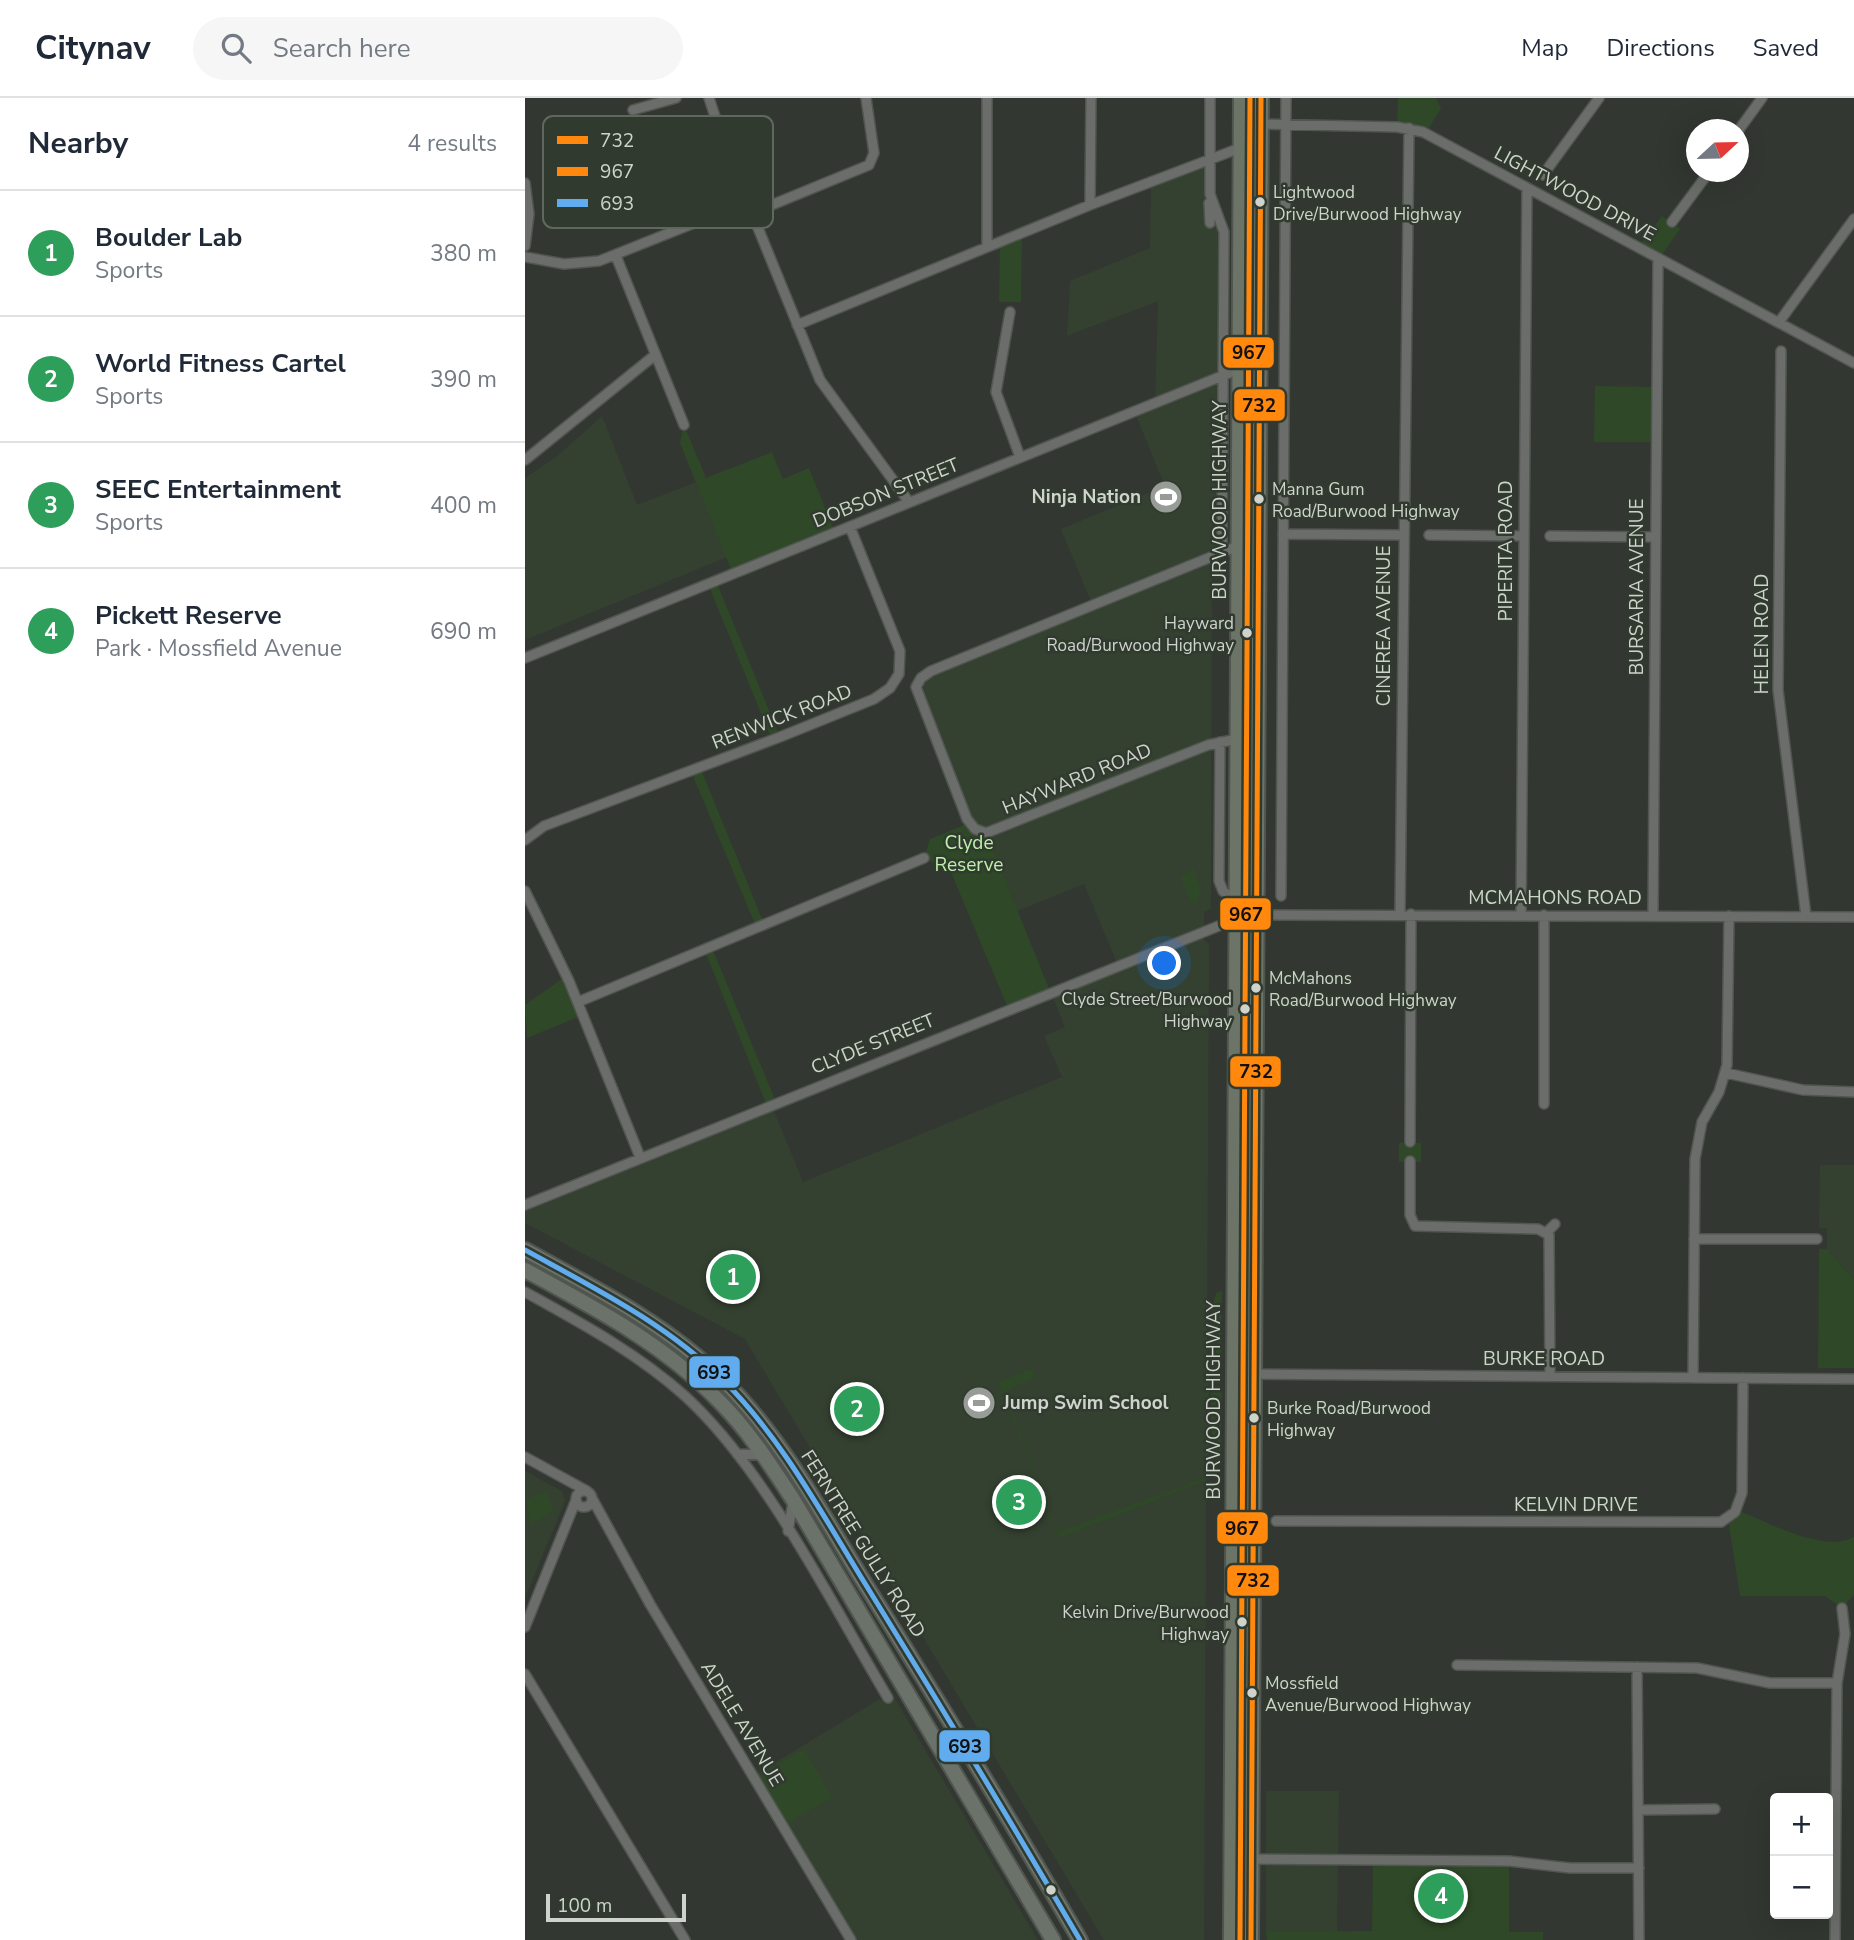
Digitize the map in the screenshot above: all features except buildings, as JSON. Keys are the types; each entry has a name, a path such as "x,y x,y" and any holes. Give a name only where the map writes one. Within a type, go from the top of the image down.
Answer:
{"highway":[{"name":"BURWOOD HIGHWAY","path":"1231,1940 1241,98"},
{"name":"BURWOOD HIGHWAY","path":"1251,1940 1261,98"},
{"path":"1236,919 1256,915"}],"main road":[{"name":"FERNTREE GULLY ROAD","path":"525,1250 638,1313 674,1338 724,1381 789,1460 1080,1940"},
{"name":"FERNTREE GULLY ROAD","path":"525,1270 618,1321 664,1352 721,1403 763,1455 794,1501 1053,1940"},
{"path":"868,1625 885,1615"}],"street":[{"path":"633,110 676,98"},
{"path":"709,98 716,116"},
{"path":"773,205 869,165 874,153 866,98"},
{"path":"987,98 987,246"},
{"path":"1090,205 1091,98"},
{"name":"BURWOOD HIGHWAY","path":"1210,98 1210,223"},
{"path":"1281,896 1286,98"},
{"path":"1543,175 1599,98"},
{"path":"1747,119 1762,98"},
{"name":"LIGHTWOOD DRIVE","path":"1261,124 1409,128 1431,135 1854,363"},
{"name":"CINEREA AVENUE","path":"1400,914 1402,535 1409,128"},
{"path":"797,325 987,246 1210,157 1240,148"},
{"path":"1672,222 1702,182"},
{"path":"525,183 529,214 525,246"},
{"name":"PIPERITA ROAD","path":"1521,915 1527,188"},
{"name":"BURWOOD HIGHWAY","path":"1209,194 1223,226 1222,552"},
{"path":"1779,322 1854,219"},
{"path":"525,257 571,264 616,256 684,228"},
{"path":"758,228 825,389 909,502"},
{"path":"616,256 684,425"},
{"name":"BURSARIA AVENUE","path":"1653,916 1658,258"},
{"path":"1010,312 996,392 1020,457"},
{"name":"HELEN ROAD","path":"1781,351 1778,690 1806,916"},
{"path":"525,460 656,355"},
{"name":"DOBSON STREET","path":"525,658 1259,361"},
{"name":"RENWICK ROAD","path":"525,840 544,826 780,737 874,699 890,688 899,674 900,650 850,527"},
{"path":"1283,534 1402,535"},
{"path":"1429,535 1524,536"},
{"path":"1550,536 1655,537"},
{"name":"HAYWARD ROAD","path":"1237,739 1220,742 986,833 975,829 967,820 916,687 921,678 931,671 1238,546"},
{"path":"1220,742 1219,881 1223,891 1236,902"},
{"path":"577,1002 924,858"},
{"path":"525,891 577,1002 640,1157"},
{"path":"1410,1142 1411,914"},
{"name":"MCMAHONS ROAD","path":"1256,915 1854,916"},
{"path":"1543,1104 1544,915"},
{"path":"1693,1378 1698,1137 1726,1073 1729,916"},
{"name":"CLYDE STREET","path":"525,1205 1236,919"},
{"path":"1726,1073 1803,1090 1854,1092"},
{"path":"1410,1161 1410,1228 1538,1229 1547,1232"},
{"path":"1547,1232 1555,1224"},
{"path":"1547,1232 1551,1245 1551,1376"},
{"path":"1694,1239 1817,1239"},
{"path":"525,1284 527,1293 645,1364 685,1396 737,1454 788,1531 888,1699"},
{"name":"BURKE ROAD","path":"1233,1374 1854,1379"},
{"name":"KELVIN DRIVE","path":"1276,1521 1721,1522 1735,1512 1742,1493 1743,1378"},
{"path":"737,1454 763,1455"},
{"name":"ADELE AVENUE","path":"525,1457 562,1476 604,1526"},
{"path":"526,1622 581,1500"},
{"name":"ADELE AVENUE","path":"581,1500 593,1500 604,1526 851,1940"},
{"path":"788,1531 794,1501"},
{"path":"1835,1940 1836,1683 1845,1634 1842,1608"},
{"path":"1457,1665 1697,1668 1770,1683 1836,1683"},
{"path":"1637,1667 1639,1940"},
{"path":"525,1674 685,1940"},
{"path":"876,1677 900,1679"},
{"path":"1639,1810 1714,1809"},
{"path":"1230,1859 1509,1861 1570,1868 1639,1868"}],"shaded area":[{"path":"1210,157 1210,194 1221,218 1222,552 1212,557 1211,909 1204,912 1204,940 1209,944 1204,1940 1104,1940 745,1339 525,1223 525,1205 771,1104 803,1182 1062,1077 1044,1036 1065,1027 1050,991 1117,963 1084,884 1017,911 986,833 975,829 919,700 921,678 1092,604 1061,529 1165,486 1134,411 1155,402 1158,301 1067,336 1070,281 1150,248 1151,180"},
{"path":"602,416 637,505 696,482 727,557 525,640 525,478 556,457"},
{"path":"1820,1165 1854,1165 1854,1280 1827,1249 1827,1228 1819,1228"},
{"path":"525,1471 562,1491 565,1501 525,1598"},
{"path":"895,1699 1038,1940 851,1940 753,1776 878,1700"},
{"path":"1266,1791 1339,1791 1337,1932 1266,1932"}],"green space":[{"path":"1398,98 1436,98 1441,108 1426,133 1397,127"},
{"path":"1662,216 1680,229 1659,259 1638,248"},
{"path":"1022,232 1021,302 999,302 1000,241"},
{"path":"1595,386 1656,387 1656,442 1594,442"},
{"path":"684,425 706,478 772,452 783,479 809,468 835,533 733,574 680,443"},
{"path":"716,581 780,737 772,740 708,584"},
{"path":"700,767 765,926 757,929 691,771"},
{"name":"Clyde Reserve","path":"969,823 986,833 1050,991 1008,1008 948,865 942,867 924,858 930,839"},
{"path":"1193,868 1201,888 1197,902 1192,904 1180,877"},
{"path":"712,948 776,1102 767,1106 705,951"},
{"path":"566,976 583,1015 527,1038 525,1005"},
{"path":"1399,1143 1421,1143 1421,1162 1399,1162"},
{"path":"1819,1249 1827,1249 1854,1280 1854,1368 1818,1368"},
{"path":"1222,1291 1221,1361 1212,1369 1211,1314 1216,1293"},
{"path":"1034,1368 1033,1379 1004,1392 1058,1532 1205,1478 1205,1481 1059,1538 998,1382"},
{"path":"1206,1380 1209,1383 1208,1425 1213,1464 1205,1465"},
{"path":"1211,1383 1222,1390 1221,1460 1216,1464 1211,1426"},
{"path":"546,1492 554,1511 530,1524 525,1499"},
{"path":"1737,1510 1813,1539 1843,1541 1854,1536 1854,1595 1842,1608 1825,1596 1740,1596 1728,1519"},
{"path":"804,1749 832,1797 790,1822 777,1815 754,1779"},
{"path":"1373,1860 1509,1861 1509,1932 1543,1932 1543,1940 1267,1940 1266,1932 1372,1931"}],"transit line":[{"name":"967","path":"1240,1940 1250,98"},
{"name":"732","path":"1251,1940 1261,98"},
{"name":"693","path":"525,1250 629,1308 679,1342 746,1404 819,1508 1080,1940"}],"place":[{"name":"Lightwood Drive/Burwood Highway","path":"1260,202"},
{"name":"Ninja Nation","path":"1166,497"},
{"name":"Manna Gum Road/Burwood Highway","path":"1259,499"},
{"name":"Hayward Road/Burwood Highway","path":"1247,633"},
{"name":"McMahons Road/Burwood Highway","path":"1256,988"},
{"name":"Clyde Street/Burwood Highway","path":"1245,1009"},
{"name":"Boulder Lab","path":"733,1277"},
{"name":"Jump Swim School","path":"979,1403"},
{"name":"World Fitness Cartel","path":"857,1409"},
{"name":"Burke Road/Burwood Highway","path":"1254,1418"},
{"name":"SEEC Entertainment","path":"1019,1502"},
{"name":"Kelvin Drive/Burwood Highway","path":"1242,1622"},
{"name":"Mossfield Avenue/Burwood Highway","path":"1252,1693"},
{"name":"Pickett Reserve","path":"1441,1896"}]}
